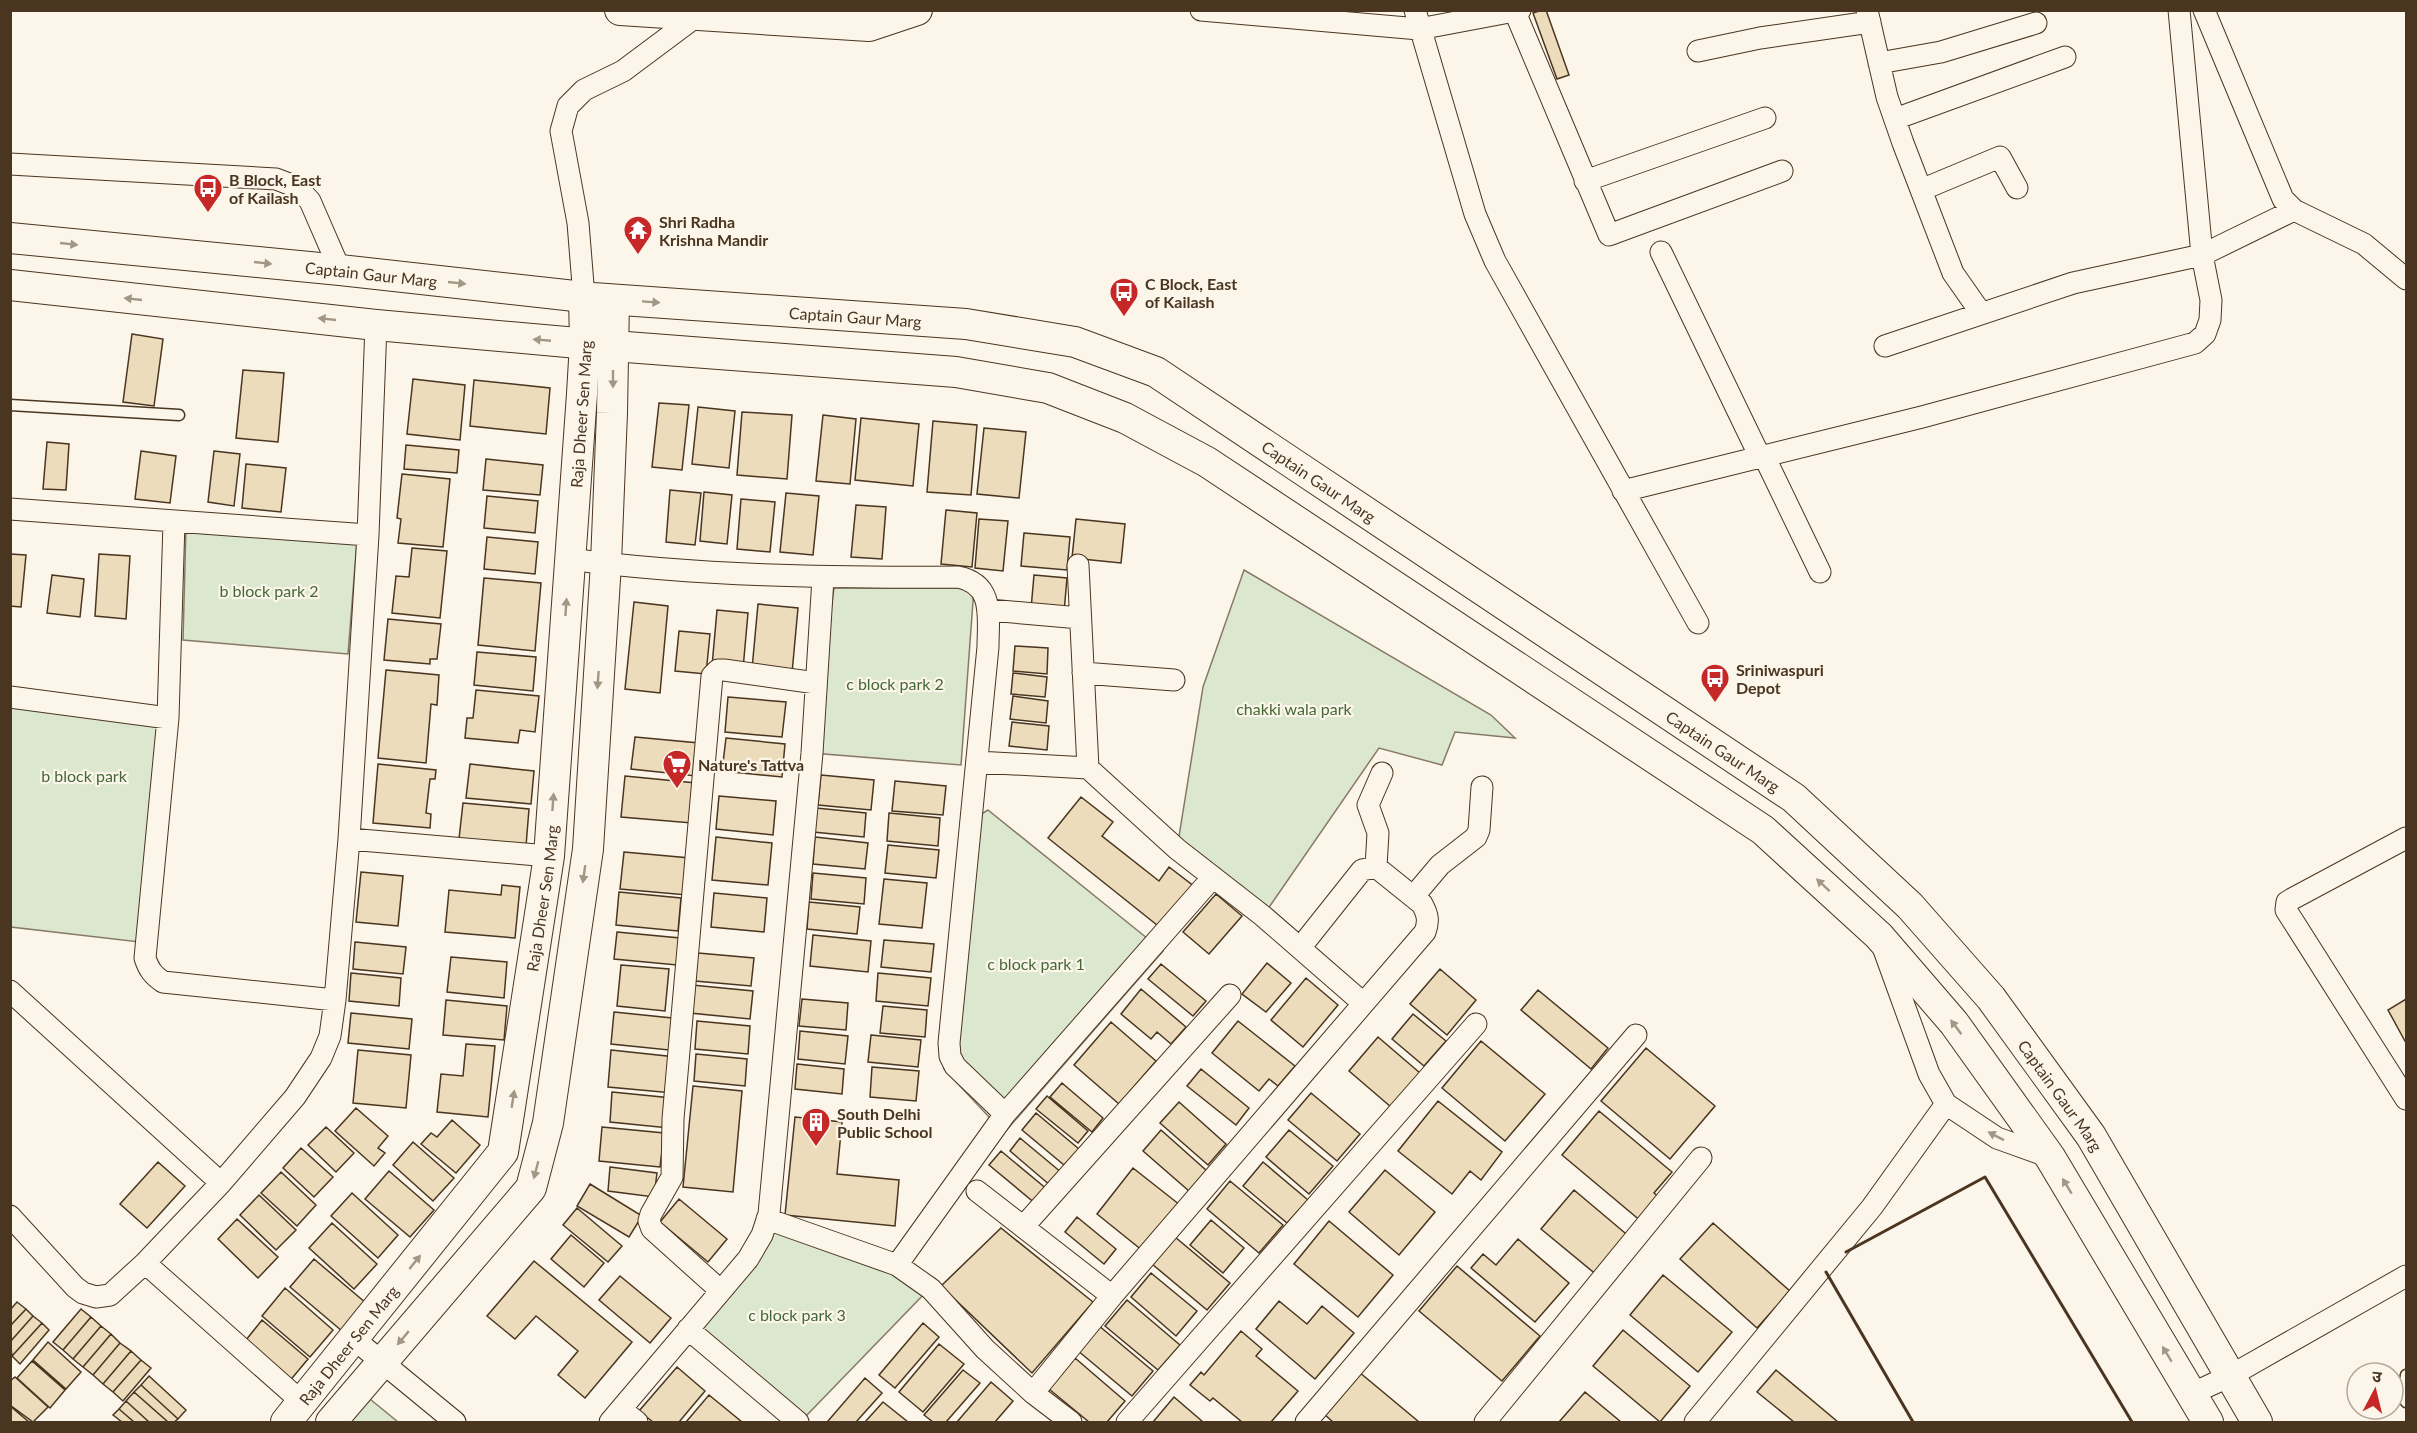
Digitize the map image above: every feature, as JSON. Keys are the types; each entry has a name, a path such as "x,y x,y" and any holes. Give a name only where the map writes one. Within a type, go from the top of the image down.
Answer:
{"main road":[{"path":"620,10 869,26 917,10"},
{"name":"Captain Gaur Marg","path":"10,238 340,270 614,300 966,324 1075,342 1156,372 1794,798 1910,906 1991,998 2091,1136 2257,1422"},
{"path":"10,285 376,325 956,372 1048,388 1125,418 1207,462 1763,830 1879,936 1954,1023 2050,1157 2208,1422"},
{"name":"Raja Dheer Sen Marg","path":"331,1422 531,1188 548,1123 588,849 606,563 612,413 599,344 584,297"},
{"name":"Raja Dheer Sen Marg","path":"295,1413 503,1152 549,856 569,559 599,344 614,300"}],"street":[{"path":"1201,10 1417,20 1518,11 1585,181 1609,235 1782,171"},
{"path":"1623,491 1922,417 2195,343 2205,334 2210,320 2211,300 2202,255 2179,10"},
{"path":"2204,10 2283,199 2294,210 2364,244 2406,279"},
{"path":"584,297 578,223 561,131 568,106 584,90 623,71 698,15"},
{"path":"1698,51 1869,16 1879,63 1895,118 1921,190 1953,273 1981,313"},
{"path":"1417,20 1475,214 1495,261 1698,623"},
{"path":"1879,63 1941,52 2036,23"},
{"path":"1895,118 2065,57"},
{"path":"1585,181 1765,118"},
{"path":"1921,190 2000,157 2017,188"},
{"path":"10,164 276,179 297,187 310,201 340,270"},
{"path":"1885,346 2073,283 2202,255 2294,210"},
{"path":"1661,252 1820,572"},
{"path":"10,1216 83,1293 96,1297 110,1295 145,1263 221,1183 295,1097 321,1058 330,1036 335,1000 349,839 369,535 376,325"},
{"path":"10,509 369,535"},
{"path":"174,522 168,718 145,958 148,967 153,975 163,982 335,1000"},
{"path":"569,559 823,578 958,577 972,580 983,592 989,610 988,647 949,1043 950,1056 955,1066 1005,1114"},
{"path":"1078,565 1088,768"},
{"path":"623,1418 688,1329 748,1259 762,1235 767,1219 771,1202 823,578"},
{"path":"989,610 1080,618"},
{"path":"721,1291 652,1229 649,1221 672,1177 674,1108 712,676 718,670 816,683"},
{"path":"1083,674 1174,680"},
{"path":"10,697 168,718"},
{"path":"977,762 1088,768 1177,849 1300,948 1363,1003"},
{"path":"1376,867 1378,833 1368,805 1382,773"},
{"path":"1413,897 1440,865 1476,837 1479,830 1482,787"},
{"path":"2406,838 2287,902 2286,910 2406,1099"},
{"path":"349,839 549,856"},
{"path":"1300,948 1362,870 1376,867"},
{"path":"1033,1393 1112,1296 1425,932 1428,923 1427,913 1422,904 1376,867"},
{"path":"897,1265 1005,1114 1213,877"},
{"path":"1879,936 1929,1074 1946,1104 1997,1138 2050,1157"},
{"path":"10,992 221,1183"},
{"path":"1023,1227 1230,995"},
{"path":"1127,1422 1476,1024"},
{"path":"1306,1422 1636,1035"},
{"path":"1695,1422 1866,1214 1946,1104"},
{"path":"1485,1422 1701,1158"},
{"path":"977,1191 1112,1296"},
{"path":"767,1219 897,1265 931,1289 985,1349 1033,1393 1071,1422"},
{"path":"145,1263 295,1413"},
{"path":"2191,1394 2230,1376 2406,1276"},
{"path":"688,1329 798,1422"},
{"path":"354,1339 455,1422"}],"lane":[{"path":"10,405 179,415"},
{"path":"2406,1375 2403,1396 2406,1402"}],"green space":[{"name":"b block park 2","path":"186,527 357,541 348,654 183,640"},
{"name":"chakki wala park","path":"1244,570 1491,715 1515,738 1455,732 1442,765 1379,748 1263,916 1177,849 1203,687"},
{"name":"c block park 2","path":"834,588 974,588 961,765 812,753"},
{"name":"b block park","path":"11,690 162,708 148,943 11,927"},
{"name":"c block park 1","path":"988,810 1163,951 1004,1133 944,1069 943,1038 966,823"},
{"name":"c block park 3","path":"765,1226 897,1265 927,1291 806,1416 688,1329"},
{"path":"365,1395 398,1422 342,1422"}],"building":[{"path":"1546,10 1569,75 1557,79 1533,13"},
{"path":"132,334 163,339 154,406 123,402"},
{"path":"243,370 284,373 278,442 236,438"},
{"path":"413,379 465,385 460,440 407,434"},
{"path":"474,380 550,388 546,434 470,426"},
{"path":"659,403 689,405 682,470 652,467"},
{"path":"698,407 735,411 729,468 692,464"},
{"path":"742,412 792,415 787,479 737,475"},
{"path":"823,415 856,419 850,484 816,481"},
{"path":"861,418 919,424 913,486 855,480"},
{"path":"933,421 977,425 971,495 927,492"},
{"path":"984,428 1026,432 1019,498 977,494"},
{"path":"47,442 69,444 66,490 43,489"},
{"path":"406,445 459,450 457,473 404,469"},
{"path":"141,451 176,456 170,503 135,499"},
{"path":"214,451 240,454 234,506 208,502"},
{"path":"486,459 543,465 540,495 483,490"},
{"path":"246,464 286,468 281,512 242,508"},
{"path":"402,474 450,479 443,547 398,543 401,519 397,518"},
{"path":"670,490 701,493 695,545 666,542"},
{"path":"704,492 732,495 727,544 700,541"},
{"path":"786,493 819,496 813,555 780,552"},
{"path":"487,496 538,501 535,533 484,528"},
{"path":"741,499 775,502 770,552 737,549"},
{"path":"856,505 886,507 882,559 851,557"},
{"path":"946,510 977,513 972,567 941,564"},
{"path":"979,519 1008,521 1003,571 975,568"},
{"path":"1076,519 1125,524 1121,563 1072,558"},
{"path":"1024,533 1070,537 1067,570 1021,566"},
{"path":"487,537 538,542 535,574 484,569"},
{"path":"412,548 447,551 440,618 392,613 396,576 409,577"},
{"path":"10,554 26,555 21,607 10,606"},
{"path":"99,554 130,556 126,619 95,616"},
{"path":"52,575 84,579 80,617 47,613"},
{"path":"1034,575 1067,578 1064,612 1031,609"},
{"path":"484,578 541,583 535,651 478,645"},
{"path":"634,602 668,606 660,693 625,689"},
{"path":"758,604 798,608 792,673 752,669"},
{"path":"717,610 748,613 743,669 712,666"},
{"path":"388,619 441,624 437,659 430,659 430,664 384,660"},
{"path":"679,631 710,634 706,674 675,671"},
{"path":"1015,646 1048,648 1047,674 1013,671"},
{"path":"477,652 536,657 533,691 474,685"},
{"path":"386,670 439,675 437,705 431,704 426,763 378,758"},
{"path":"1013,673 1047,677 1045,697 1011,694"},
{"path":"476,690 539,696 535,732 520,730 518,743 465,738 467,718 473,718"},
{"path":"1013,696 1048,701 1046,723 1010,719"},
{"path":"728,697 786,702 782,737 725,732"},
{"path":"1012,722 1049,726 1047,750 1009,746"},
{"path":"635,737 699,743 696,776 631,769"},
{"path":"726,738 785,744 782,777 722,771"},
{"path":"378,764 436,770 435,779 430,779 426,813 431,814 430,828 373,823"},
{"path":"470,764 534,771 531,804 466,798"},
{"path":"821,775 874,780 871,810 818,805"},
{"path":"625,776 696,783 692,823 621,817"},
{"path":"895,781 946,786 943,815 892,811"},
{"path":"719,796 776,801 773,835 716,829"},
{"path":"1081,797 1113,822 1102,836 1159,881 1169,867 1195,887 1162,929 1048,838"},
{"path":"463,803 529,809 526,846 459,839"},
{"path":"816,808 866,813 864,837 813,832"},
{"path":"889,813 940,818 938,846 887,841"},
{"path":"716,837 772,843 768,885 712,880"},
{"path":"815,837 868,843 865,869 813,864"},
{"path":"888,845 939,850 936,878 885,873"},
{"path":"624,852 690,858 687,895 620,889"},
{"path":"361,872 403,876 398,926 356,922"},
{"path":"813,873 866,878 864,904 811,899"},
{"path":"884,879 927,883 922,928 879,924"},
{"path":"502,885 520,887 515,938 445,932 449,890 501,895"},
{"path":"619,892 681,898 678,931 616,925"},
{"path":"714,893 767,898 764,932 711,927"},
{"path":"1216,894 1242,916 1209,954 1183,932"},
{"path":"809,902 860,907 857,934 807,929"},
{"path":"617,932 680,938 677,965 614,959"},
{"path":"813,935 871,941 868,972 810,966"},
{"path":"884,940 934,944 931,972 881,967"},
{"path":"355,942 406,947 403,974 353,969"},
{"path":"698,953 754,958 751,986 695,981"},
{"path":"451,957 507,962 504,998 447,992"},
{"path":"1267,963 1291,983 1266,1012 1242,994"},
{"path":"1161,964 1206,1001 1193,1016 1148,979"},
{"path":"621,965 669,969 665,1011 617,1006"},
{"path":"1440,969 1476,1000 1447,1035 1410,1004"},
{"path":"351,973 401,978 399,1006 349,1001"},
{"path":"878,973 931,978 928,1006 876,1001"},
{"path":"1306,978 1338,1005 1303,1047 1271,1020"},
{"path":"692,985 753,991 750,1019 690,1013"},
{"path":"1141,989 1186,1027 1171,1044 1157,1032 1151,1039 1121,1014"},
{"path":"1538,990 1608,1048 1591,1069 1521,1010"},
{"path":"802,999 848,1003 846,1030 799,1026"},
{"path":"2406,999 2406,1043 2388,1010"},
{"path":"446,1000 507,1006 504,1040 443,1035"},
{"path":"883,1006 927,1010 925,1037 880,1033"},
{"path":"614,1012 672,1018 669,1050 611,1044"},
{"path":"351,1013 412,1019 409,1049 348,1043"},
{"path":"1413,1014 1446,1041 1424,1066 1392,1039"},
{"path":"697,1021 750,1026 748,1054 695,1049"},
{"path":"1238,1021 1295,1066 1278,1086 1269,1079 1259,1091 1212,1053"},
{"path":"1111,1022 1156,1061 1119,1104 1074,1065"},
{"path":"800,1031 848,1036 845,1064 798,1059"},
{"path":"871,1035 921,1040 918,1067 868,1062"},
{"path":"1378,1037 1420,1073 1391,1107 1349,1071"},
{"path":"1481,1041 1545,1094 1505,1141 1442,1088"},
{"path":"466,1044 495,1046 488,1117 437,1112 441,1074 463,1076"},
{"path":"1646,1048 1715,1106 1670,1159 1601,1101"},
{"path":"358,1050 411,1055 406,1108 353,1103"},
{"path":"611,1050 676,1057 673,1093 608,1087"},
{"path":"696,1054 747,1059 745,1086 694,1081"},
{"path":"797,1064 844,1069 842,1094 795,1089"},
{"path":"872,1067 919,1071 916,1101 870,1097"},
{"path":"1201,1069 1249,1108 1236,1125 1187,1086"},
{"path":"1062,1083 1103,1118 1092,1132 1050,1097"},
{"path":"693,1086 742,1091 733,1192 683,1187"},
{"path":"612,1092 672,1098 669,1128 610,1122"},
{"path":"1311,1093 1360,1134 1337,1161 1288,1120"},
{"path":"1047,1096 1088,1131 1078,1143 1036,1109"},
{"path":"1438,1101 1502,1152 1481,1180 1470,1171 1452,1194 1398,1151"},
{"path":"1179,1102 1226,1144 1208,1165 1160,1123"},
{"path":"356,1108 388,1136 378,1148 385,1153 374,1166 335,1131"},
{"path":"1599,1111 1672,1172 1654,1193 1661,1199 1642,1222 1562,1155"},
{"path":"1036,1113 1079,1149 1064,1165 1022,1130"},
{"name":"South Delhi Public School","path":"795,1117 842,1122 837,1174 899,1180 895,1226 785,1215"},
{"path":"452,1120 480,1145 456,1173 421,1144 431,1133 437,1137"},
{"path":"326,1127 354,1153 336,1172 308,1145"},
{"path":"602,1127 664,1133 660,1167 599,1161"},
{"path":"1161,1130 1207,1171 1189,1191 1143,1151"},
{"path":"1289,1130 1333,1166 1309,1194 1266,1157"},
{"path":"1020,1138 1062,1173 1051,1186 1010,1151"},
{"path":"413,1142 454,1178 433,1201 393,1165"},
{"path":"301,1148 333,1177 314,1197 283,1168"},
{"path":"1001,1151 1048,1190 1036,1204 989,1165"},
{"path":"158,1162 185,1186 147,1228 120,1204"},
{"path":"1263,1162 1308,1200 1287,1223 1243,1186"},
{"path":"610,1167 657,1173 654,1197 608,1191"},
{"path":"1133,1168 1180,1205 1143,1251 1097,1214"},
{"path":"1385,1170 1435,1212 1399,1255 1349,1212"},
{"path":"389,1171 434,1210 410,1237 365,1199"},
{"path":"281,1172 316,1205 297,1226 261,1193"},
{"path":"1230,1181 1283,1225 1259,1253 1207,1209"},
{"path":"590,1184 642,1216 629,1237 577,1206"},
{"path":"1574,1190 1631,1238 1598,1276 1541,1229"},
{"path":"352,1193 398,1235 378,1258 331,1216"},
{"path":"259,1195 296,1230 276,1250 240,1215"},
{"path":"679,1199 727,1239 708,1262 660,1222"},
{"path":"577,1208 622,1246 608,1262 563,1225"},
{"path":"1077,1217 1116,1249 1104,1264 1065,1232"},
{"path":"237,1219 278,1257 258,1278 218,1239"},
{"path":"1211,1220 1244,1248 1223,1273 1190,1245"},
{"path":"1329,1221 1393,1275 1358,1317 1294,1264"},
{"path":"332,1223 377,1264 354,1289 309,1248"},
{"path":"1713,1223 1790,1291 1757,1328 1680,1259"},
{"path":"1001,1228 1093,1302 1032,1373 941,1286"},
{"path":"571,1235 604,1263 584,1287 551,1259"},
{"path":"1175,1237 1230,1283 1207,1310 1152,1264"},
{"path":"1518,1239 1569,1283 1535,1322 1471,1268 1483,1254 1496,1265"},
{"path":"314,1259 366,1303 342,1331 290,1287"},
{"path":"534,1261 632,1342 585,1398 558,1375 578,1351 536,1316 515,1339 487,1316"},
{"path":"1457,1266 1540,1336 1502,1381 1419,1311"},
{"path":"1151,1273 1197,1311 1176,1336 1131,1297"},
{"path":"1663,1275 1732,1332 1698,1372 1630,1315"},
{"path":"620,1276 671,1318 650,1343 599,1300"},
{"path":"285,1288 333,1330 310,1357 262,1316"},
{"path":"1127,1300 1180,1345 1158,1370 1105,1326"},
{"path":"1279,1301 1307,1324 1322,1306 1354,1333 1315,1379 1256,1329"},
{"path":"17,1302 26,1309 10,1326 10,1310"},
{"path":"26,1309 33,1316 10,1342 10,1326"},
{"path":"81,1309 91,1317 63,1350 53,1342"},
{"path":"33,1316 42,1323 12,1356 10,1342"},
{"path":"91,1317 101,1326 73,1359 63,1350"},
{"path":"262,1320 308,1359 288,1383 242,1345"},
{"path":"42,1323 49,1330 20,1364 12,1356"},
{"path":"923,1323 939,1337 895,1388 879,1375"},
{"path":"1098,1325 1153,1371 1132,1396 1077,1350"},
{"path":"101,1326 111,1334 83,1367 73,1359"},
{"path":"1623,1330 1690,1386 1660,1422 1593,1366"},
{"path":"1241,1331 1262,1349 1256,1356 1298,1391 1271,1422 1242,1422 1213,1398 1210,1401 1190,1385 1201,1372 1204,1375"},
{"path":"111,1334 120,1343 93,1375 83,1367"},
{"path":"48,1342 81,1372 66,1389 33,1360"},
{"path":"120,1343 131,1351 103,1384 93,1375"},
{"path":"939,1344 964,1364 923,1412 899,1392"},
{"path":"131,1351 141,1360 113,1392 103,1384"},
{"path":"1075,1358 1125,1401 1107,1422 1089,1422 1049,1389"},
{"path":"141,1360 151,1368 123,1401 113,1392"},
{"path":"32,1361 65,1390 50,1408 17,1378"},
{"path":"677,1367 705,1391 679,1422 653,1422 639,1411"},
{"path":"963,1370 980,1383 946,1422 933,1422 924,1415"},
{"path":"1776,1370 1838,1422 1794,1422 1757,1392"},
{"path":"1359,1372 1419,1422 1333,1422 1324,1414"},
{"path":"149,1376 186,1410 178,1419 141,1385"},
{"path":"15,1377 48,1407 33,1422 10,1405 10,1381"},
{"path":"865,1378 882,1393 856,1422 828,1421"},
{"path":"991,1382 1013,1401 995,1422 957,1422"},
{"path":"141,1385 178,1419 168,1422 134,1392"},
{"path":"134,1392 168,1422 149,1422 126,1401"},
{"path":"1585,1392 1621,1422 1559,1422"},
{"path":"709,1395 742,1422 686,1422"},
{"path":"1174,1397 1203,1422 1153,1422"},
{"path":"126,1401 149,1422 134,1422 119,1409"},
{"path":"883,1402 908,1422 865,1422"},
{"path":"10,1406 29,1422 10,1422"},
{"path":"119,1409 134,1422 122,1422 113,1415"}],"wall":[{"path":"1846,1252 1985,1177 2132,1422"},
{"path":"1826,1272 1913,1422"}],"place":[{"name":"B Block, East of Kailash","path":"208,214"},
{"name":"Shri Radha Krishna Mandir","path":"638,256"},
{"name":"C Block, East of Kailash","path":"1124,318"},
{"name":"Sriniwaspuri Depot","path":"1715,704"},
{"name":"Nature's Tattva","path":"677,790"},
{"name":"South Delhi Public School","path":"816,1148"}]}
